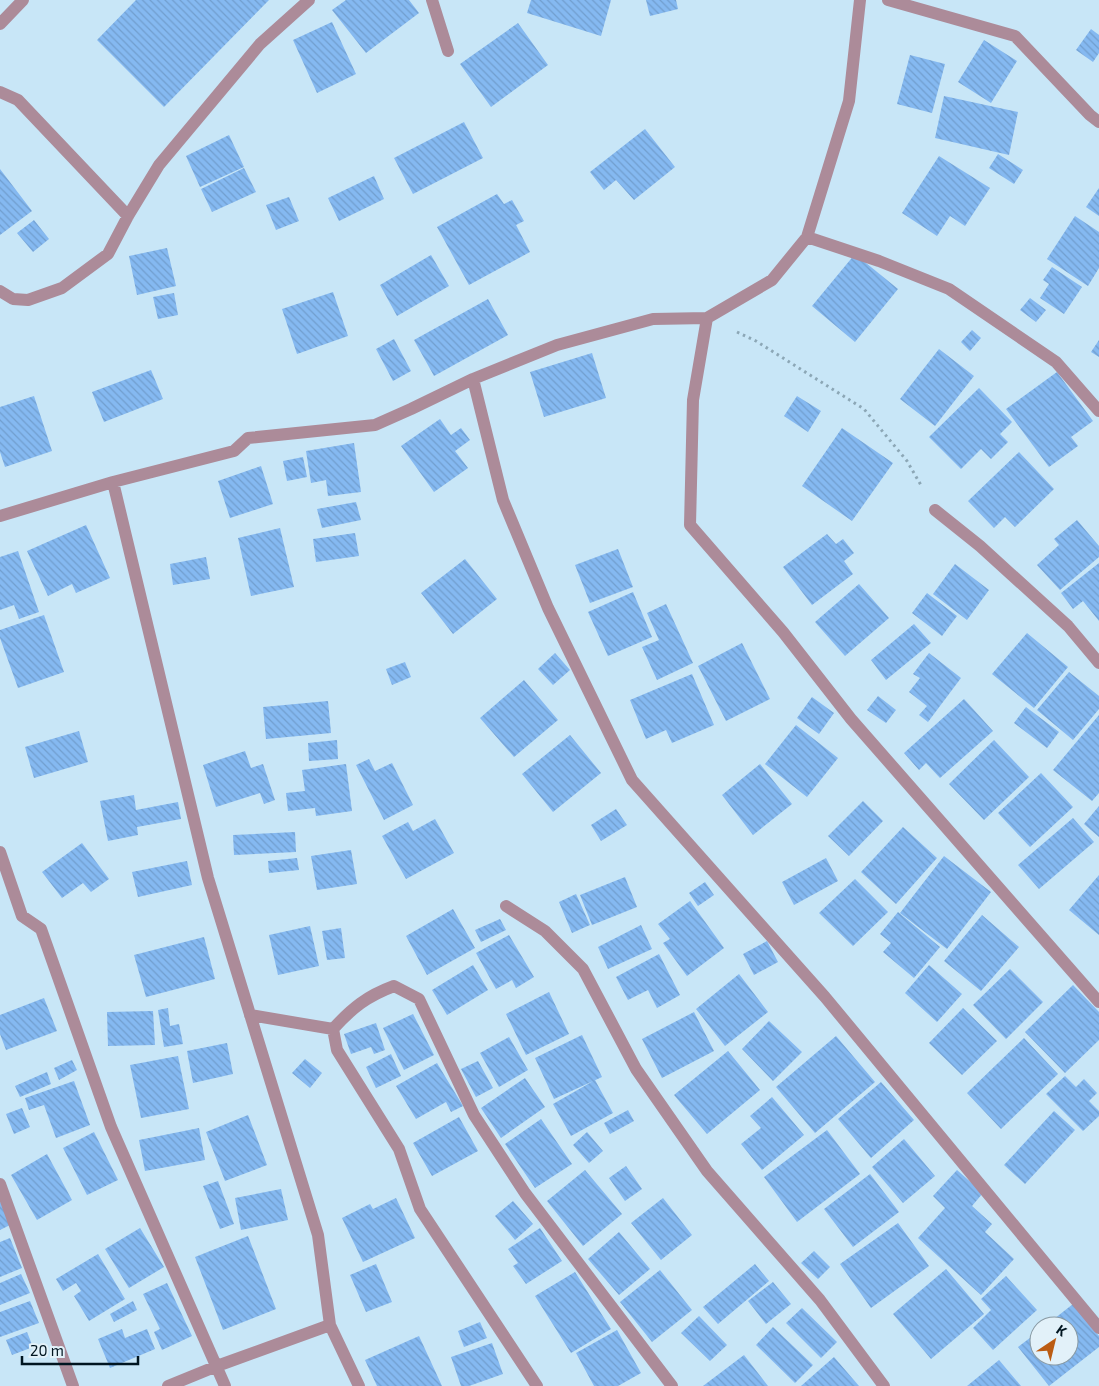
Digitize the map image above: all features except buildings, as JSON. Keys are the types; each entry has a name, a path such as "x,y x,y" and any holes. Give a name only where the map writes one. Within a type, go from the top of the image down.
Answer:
{"street":[{"path":"0,24 23,0"},
{"path":"0,291 13,299 28,300 62,288 108,254 128,216 159,165 260,44 309,0"},
{"path":"432,0 448,51"},
{"path":"0,516 113,482 234,451 248,438 374,425 474,379 558,345 654,319 707,318 772,280 807,237 849,100 860,0"},
{"path":"888,0 1015,36 1090,115 1099,122"},
{"path":"0,92 18,100 128,216"},
{"path":"807,237 879,261 950,289 1056,362 1099,411"},
{"path":"707,318 693,400 690,524 783,632 851,719 1099,1002"},
{"path":"474,379 503,500 548,608 632,780 825,997 1099,1328"},
{"path":"113,482 208,878 318,1235 330,1325 359,1386"},
{"path":"935,510 980,546 1068,626 1099,663"},
{"path":"0,852 22,916 41,929 111,1127 225,1386"},
{"path":"506,906 545,931 583,969 636,1069 708,1171 820,1300 884,1386"},
{"path":"333,1029 348,1013 374,994 394,986 419,999 474,1115 524,1193 672,1386"},
{"path":"250,1015 333,1029"},
{"path":"333,1029 337,1050 399,1149 420,1209 537,1386"},
{"path":"0,1184 68,1385"},
{"path":"168,1386 330,1325"}],"path":[{"path":"707,318 756,341 864,408 907,461 935,510"}]}
